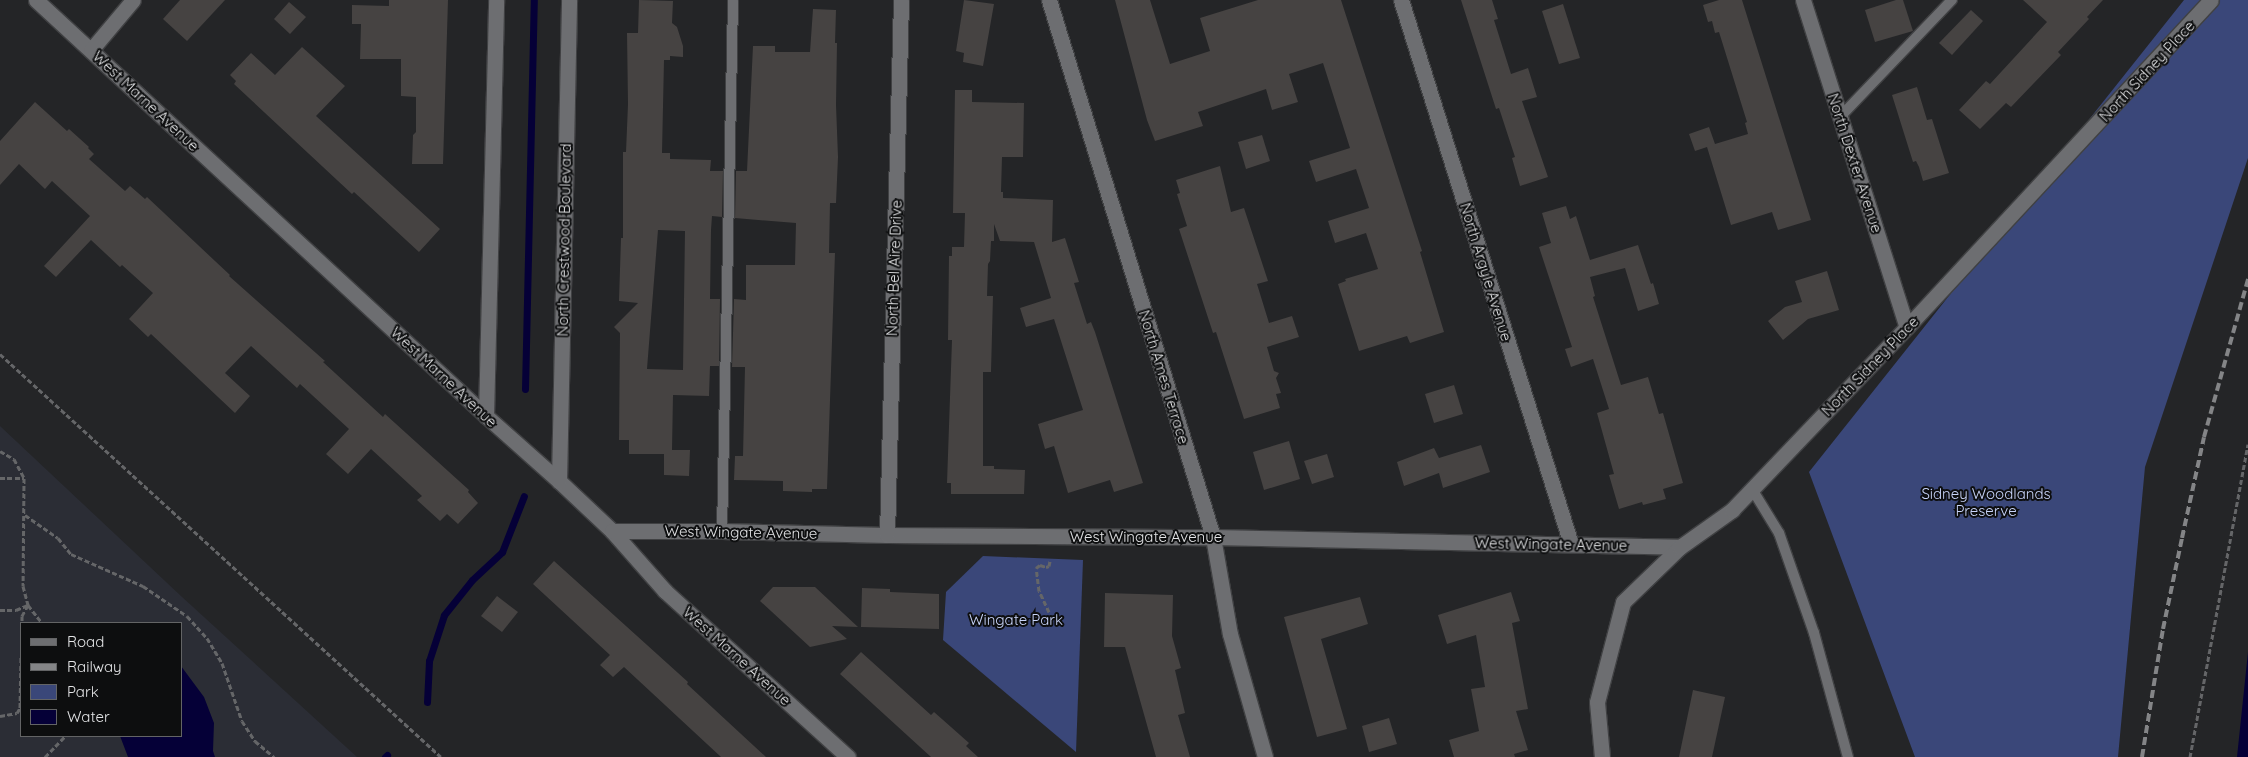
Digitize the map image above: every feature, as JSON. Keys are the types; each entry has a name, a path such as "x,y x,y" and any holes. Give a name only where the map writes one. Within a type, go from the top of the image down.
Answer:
{"street":[{"name":"West Marne Avenue","path":"36,0 486,416 559,481 612,531 665,590 848,757"},
{"path":"91,50 133,0"},
{"path":"486,416 496,0"},
{"name":"North Crestwood Boulevard","path":"559,481 570,0"},
{"name":"North Bel Aire Drive","path":"887,535 901,0"},
{"name":"North Ames Terrace","path":"1049,0 1213,538 1230,634 1265,757"},
{"name":"North Argyle Avenue","path":"1401,0 1571,544"},
{"name":"North Dexter Avenue","path":"1803,0 1907,327"},
{"name":"North Sidney Place","path":"1602,757 1597,702 1623,602 1680,547 1732,510 1907,327 2211,0"},
{"name":"West Wingate Avenue","path":"612,531 1213,538 1680,547"}],"lane":[{"path":"722,531 733,0"},
{"path":"1840,117 1952,0"},
{"path":"1752,489 1779,532 1814,633 1848,757"}],"path":[{"path":"0,354 442,757"},
{"path":"2190,757 2248,444"},
{"path":"0,452 14,459 24,478 23,586 28,605 41,622"},
{"path":"0,478 24,478"},
{"path":"24,515 58,538 71,554 143,586 187,616 207,638 222,663 242,721 255,741 274,757"},
{"path":"1049,612 1039,591 1036,568 1040,565 1049,566 1050,561"},
{"path":"0,610 16,610 28,605"},
{"path":"22,622 22,616 28,605"},
{"path":"0,716 17,713 20,708"},
{"path":"45,757 64,737"}],"shaded area":[{"path":"0,426 181,596 357,757 0,757"}],"green space":[{"name":"Sidney Woodlands Preserve","path":"2184,0 2248,0 2248,158 2145,467 2118,757 1915,757 1809,472"},
{"name":"Wingate Park","path":"983,556 1083,560 1076,752 943,640 946,592"}],"water":[{"path":"2248,652 2248,757 2237,757"},
{"path":"182,667 204,697 214,723 213,751 215,757 128,757 120,737 182,737"}],"building":[{"path":"180,0 225,0 187,41 163,19"},
{"path":"389,0 448,0 443,164 412,164 413,135 416,132 416,97 401,96 401,59 360,59 361,24 352,24 352,5 389,6"},
{"path":"639,0 673,1 672,23 677,27 683,46 683,57 670,56 670,60 664,60 662,153 670,153 670,159 711,160 710,171 723,171 722,217 712,216 711,230 710,299 720,299 719,366 710,366 709,396 673,395 672,450 690,450 689,476 664,475 664,454 629,454 629,440 619,440 620,333 614,327 638,303 619,301 621,238 623,238 623,152 626,152 628,104 627,33 638,33","holes":["658,230 685,231 683,370 647,369"]},
{"path":"964,0 994,4 983,66 963,62 964,53 956,51"},
{"path":"1115,0 1150,0 1170,64 1210,51 1200,18 1258,0 1341,0 1422,251 1420,252 1444,332 1410,343 1407,336 1359,351 1338,284 1346,281 1345,279 1378,269 1366,233 1335,243 1328,221 1369,208 1356,169 1316,182 1309,161 1350,148 1323,63 1289,74 1298,102 1272,110 1266,89 1198,112 1203,126 1155,141 1147,120"},
{"path":"1461,0 1492,0 1498,19 1494,20 1511,74 1528,68 1537,97 1522,101 1548,177 1520,186 1512,158 1515,157 1499,108 1496,109"},
{"path":"1719,0 1742,0 1811,220 1778,230 1772,212 1731,225 1707,147 1695,151 1689,134 1709,127 1715,144 1748,134 1745,123 1747,122 1719,32 1715,33 1712,21 1708,22 1703,5"},
{"path":"1896,0 1903,0 1913,31 1875,42 1865,10"},
{"path":"2023,0 2103,0 2087,17 2089,19 2058,52 2061,55 2011,107 2006,103 1980,129 1959,110 1986,81 1990,84 2047,22"},
{"path":"289,2 306,17 290,34 274,19"},
{"path":"1563,4 1580,58 1559,64 1542,11"},
{"path":"813,9 836,10 838,157 836,203 830,203 829,253 835,253 827,489 812,489 812,492 783,491 783,481 734,480 735,456 743,456 745,367 732,367 734,299 746,300 746,265 795,265 796,223 735,218 736,171 747,171 753,46 775,46 775,52 810,52"},
{"path":"1971,10 1983,21 1952,55 1939,43"},
{"path":"302,47 345,86 316,116 440,229 419,252 354,192 352,194 234,84 236,81 230,75 251,53 275,75"},
{"path":"1917,87 1927,120 1932,119 1949,173 1923,181 1916,161 1913,162 1892,95"},
{"path":"955,90 972,90 972,102 1024,103 1023,157 1002,157 1001,192 1003,192 1003,198 1053,200 1052,242 1065,238 1079,282 1074,283 1087,324 1091,322 1095,332 1143,483 1114,492 1110,480 1068,493 1054,446 1045,449 1038,424 1083,410 1054,319 1026,327 1020,308 1051,298 1034,242 1000,241 994,224 994,241 991,241 990,261 988,264 987,296 993,296 991,372 983,372 983,466 994,466 994,469 1025,470 1024,494 951,494 951,483 947,483 952,340 948,340 949,256 952,256 952,247 964,247 965,213 953,213"},
{"path":"35,102 67,131 69,129 89,147 94,154 89,159 125,191 130,186 145,199 147,197 229,276 325,361 323,362 383,417 385,414 469,490 468,492 478,503 458,524 447,514 440,521 417,500 422,496 371,449 348,474 326,454 349,429 300,384 297,388 251,346 225,373 250,396 235,413 151,334 148,337 129,319 153,293 122,265 120,267 91,240 56,277 44,266 90,216 52,181 45,189 19,164 0,185 0,141"},
{"path":"1262,135 1270,161 1246,169 1238,142"},
{"path":"1220,166 1231,212 1244,208 1268,281 1257,284 1269,323 1292,316 1299,337 1267,347 1274,371 1279,373 1276,378 1281,393 1276,394 1280,408 1244,419 1216,332 1213,333 1179,229 1187,226 1177,194 1180,193 1176,180"},
{"path":"1566,206 1570,219 1576,216 1590,260 1638,245 1651,284 1653,283 1659,304 1638,311 1625,268 1590,277 1595,296 1593,297 1621,385 1648,377 1659,414 1663,413 1683,483 1663,489 1666,499 1643,505 1642,502 1619,509 1609,475 1614,474 1597,413 1609,409 1593,359 1571,367 1565,349 1572,347 1539,247 1551,243 1542,213"},
{"path":"1827,271 1839,310 1808,319 1783,340 1768,321 1785,307 1802,302 1795,281"},
{"path":"1454,385 1463,414 1434,423 1425,394"},
{"path":"1289,441 1300,479 1264,490 1253,452"},
{"path":"1481,445 1490,472 1443,488 1439,473 1404,486 1397,462 1434,448 1439,458"},
{"path":"1327,454 1334,477 1312,484 1304,461"},
{"path":"554,561 688,682 687,684 766,757 721,757 624,667 613,677 600,665 610,655 533,584"},
{"path":"773,587 815,587 858,627 832,626 847,639 810,647 760,601"},
{"path":"862,588 890,589 890,592 939,594 939,629 861,627"},
{"path":"1511,592 1520,621 1512,623 1528,709 1516,711 1528,750 1514,754 1515,757 1454,757 1449,740 1479,731 1471,689 1485,687 1476,635 1447,644 1438,615"},
{"path":"1105,593 1173,595 1172,636 1181,668 1175,670 1185,713 1178,715 1190,757 1156,757 1125,647 1104,647"},
{"path":"497,596 518,612 502,632 481,616"},
{"path":"1360,597 1368,624 1321,639 1347,729 1317,737 1284,617"},
{"path":"861,652 931,715 934,712 969,743 966,746 978,757 931,757 840,674"},
{"path":"1693,690 1725,697 1712,757 1679,757"},
{"path":"1389,718 1397,744 1369,752 1362,726"}],"waterway":[{"path":"525,389 534,0"},
{"path":"427,702 429,661 444,615 472,580 502,552 524,496"}],"railway":[{"path":"2142,757 2163,629 2204,437 2248,279"}]}
